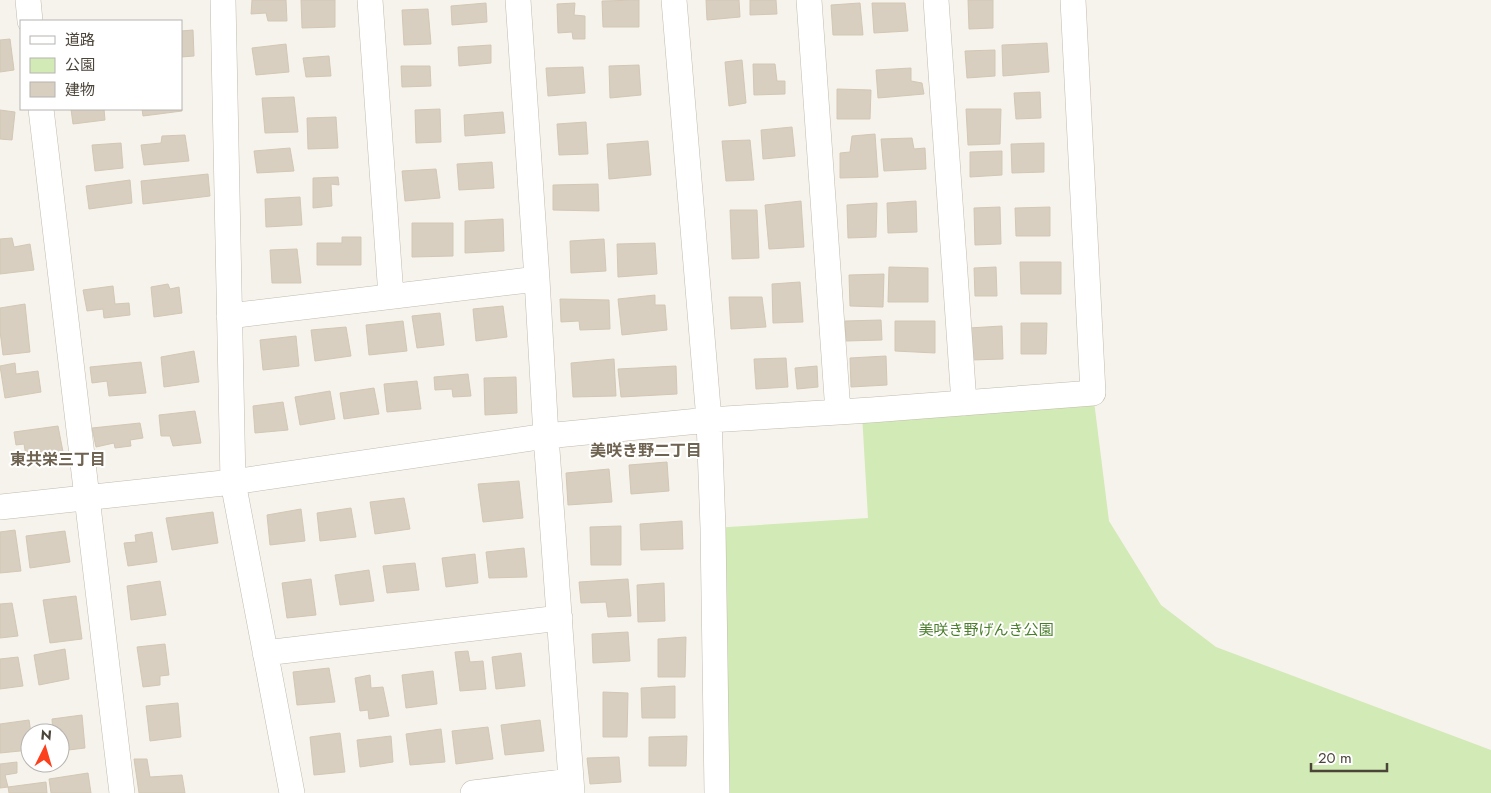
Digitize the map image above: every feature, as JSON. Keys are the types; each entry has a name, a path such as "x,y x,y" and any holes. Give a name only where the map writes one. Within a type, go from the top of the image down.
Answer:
{"street":[{"path":"28,0 30,20"},
{"path":"223,0 233,482 292,793"},
{"path":"370,0 392,296"},
{"path":"474,793 572,787 546,436 518,0"},
{"path":"674,0 709,420 713,528 717,793"},
{"path":"809,0 838,412"},
{"path":"936,0 964,403"},
{"path":"0,507 233,482 546,436 709,420 1093,393 1073,0"},
{"path":"41,110 122,793"},
{"path":"229,316 537,279"},
{"path":"266,653 560,618"}],"green space":[{"name":"美咲き野げんき公園","path":"1093,393 1109,521 1161,605 1216,647 1491,750 1491,793 717,793 713,528 868,518 862,414"}],"building":[{"path":"252,0 286,0 287,21 268,21 266,13 251,14"},
{"path":"301,0 335,0 335,27 302,28"},
{"path":"639,0 639,27 603,27 602,1"},
{"path":"706,0 739,0 740,17 707,20"},
{"path":"750,0 776,0 777,14 750,15"},
{"path":"968,0 993,0 993,28 969,29"},
{"path":"486,3 487,22 452,25 451,6"},
{"path":"575,3 574,15 585,16 585,39 573,39 572,32 558,33 557,4"},
{"path":"860,3 863,35 833,35 831,5"},
{"path":"872,3 905,3 908,31 874,33"},
{"path":"428,9 431,44 404,45 402,10"},
{"path":"193,30 194,56 182,57 182,31"},
{"path":"10,39 14,70 0,72 0,40"},
{"path":"1047,43 1049,72 1003,76 1002,45"},
{"path":"286,44 289,72 256,75 252,48"},
{"path":"491,45 491,63 459,66 458,47"},
{"path":"995,50 995,76 967,78 965,51"},
{"path":"329,56 331,76 306,77 303,58"},
{"path":"742,60 746,103 729,106 725,62"},
{"path":"753,64 775,64 777,81 785,81 785,94 754,95"},
{"path":"639,65 641,95 610,98 609,66"},
{"path":"401,66 430,66 431,86 402,87"},
{"path":"583,67 585,93 548,96 546,68"},
{"path":"911,68 911,81 922,83 924,94 878,98 876,70"},
{"path":"837,89 871,90 870,119 837,119"},
{"path":"1040,92 1041,118 1016,119 1014,93"},
{"path":"294,97 298,132 265,133 262,98"},
{"path":"440,109 441,142 416,143 415,110"},
{"path":"966,109 1001,109 1000,144 968,145"},
{"path":"0,110 15,112 12,140 0,139"},
{"path":"71,110 104,110 105,120 73,124"},
{"path":"142,110 182,111 143,116"},
{"path":"503,112 505,133 465,136 464,115"},
{"path":"336,117 338,148 308,149 307,118"},
{"path":"586,122 588,154 559,155 557,124"},
{"path":"792,127 795,156 763,159 761,130"},
{"path":"875,134 878,177 840,178 840,153 850,152 852,136"},
{"path":"185,135 189,161 144,165 141,145 161,143 162,136"},
{"path":"912,138 914,149 925,148 926,169 884,171 881,139"},
{"path":"750,140 754,180 726,181 722,141"},
{"path":"648,141 651,175 609,179 607,144"},
{"path":"121,143 123,168 95,171 92,145"},
{"path":"1044,143 1044,172 1012,173 1011,144"},
{"path":"290,148 294,171 257,173 254,151"},
{"path":"1002,151 1002,175 970,177 970,152"},
{"path":"492,162 494,188 459,190 457,164"},
{"path":"436,169 440,198 405,201 402,171"},
{"path":"208,174 210,196 143,204 141,181"},
{"path":"338,177 339,185 331,184 332,206 313,208 313,178"},
{"path":"130,180 132,203 89,209 86,186"},
{"path":"598,184 599,211 553,210 553,185"},
{"path":"300,197 302,225 266,227 265,199"},
{"path":"801,201 804,247 769,249 765,205"},
{"path":"916,201 917,232 888,233 887,203"},
{"path":"877,203 876,237 848,238 847,205"},
{"path":"1000,207 1001,244 975,245 974,208"},
{"path":"1050,207 1050,236 1016,236 1015,208"},
{"path":"730,210 757,210 759,258 732,259"},
{"path":"503,219 504,251 465,253 465,221"},
{"path":"412,223 453,223 453,256 412,257"},
{"path":"342,237 361,237 361,265 317,265 317,243 342,243"},
{"path":"12,238 14,247 30,244 34,270 0,274 0,239"},
{"path":"604,239 606,271 571,273 570,241"},
{"path":"655,243 657,274 618,277 617,244"},
{"path":"297,249 301,283 272,283 270,250"},
{"path":"1020,262 1061,262 1061,294 1021,294"},
{"path":"889,267 928,268 928,302 888,302"},
{"path":"996,267 997,296 975,296 974,268"},
{"path":"884,274 883,307 850,306 849,275"},
{"path":"800,282 803,322 773,323 772,284"},
{"path":"168,284 170,289 179,287 182,313 154,317 151,287"},
{"path":"113,286 115,304 129,303 130,315 104,318 103,309 87,311 83,290"},
{"path":"655,295 655,305 665,305 667,330 622,335 618,299"},
{"path":"729,297 762,297 766,327 731,329"},
{"path":"560,299 609,300 610,329 580,330 579,321 561,322"},
{"path":"25,304 30,352 3,355 0,308"},
{"path":"503,306 507,337 476,341 473,309"},
{"path":"440,313 444,345 417,348 412,316"},
{"path":"881,320 882,340 846,341 845,321"},
{"path":"403,321 407,351 369,355 366,325"},
{"path":"895,321 935,321 935,353 895,351"},
{"path":"1021,323 1047,323 1046,354 1021,354"},
{"path":"1002,326 1003,359 971,360 969,328"},
{"path":"346,327 351,356 315,361 311,330"},
{"path":"296,336 299,366 263,370 260,340"},
{"path":"194,351 199,382 164,387 161,357"},
{"path":"886,356 887,385 851,387 850,358"},
{"path":"786,358 788,387 756,389 754,359"},
{"path":"614,359 616,396 573,397 571,363"},
{"path":"141,362 146,393 109,396 107,381 92,383 90,367"},
{"path":"15,363 16,374 38,371 41,392 5,398 0,366"},
{"path":"676,366 677,394 621,397 618,369"},
{"path":"817,366 818,387 797,389 795,368"},
{"path":"468,374 471,396 453,397 452,389 435,390 434,377"},
{"path":"516,377 517,413 485,415 484,378"},
{"path":"417,381 421,409 387,412 384,384"},
{"path":"374,388 379,414 344,419 340,393"},
{"path":"330,391 335,419 300,425 295,397"},
{"path":"283,402 288,430 255,433 253,406"},
{"path":"195,411 201,443 173,446 170,436 161,436 159,415"},
{"path":"140,423 143,438 130,440 131,446 115,448 114,443 96,447 92,428"},
{"path":"58,426 64,457 27,462 24,444 16,445 14,432"},
{"path":"667,462 669,491 631,494 629,465"},
{"path":"609,469 612,502 568,505 566,473"},
{"path":"519,481 523,518 483,522 478,484"},
{"path":"404,498 410,529 375,534 370,502"},
{"path":"351,508 356,537 320,541 317,513"},
{"path":"301,509 305,541 270,545 267,515"},
{"path":"213,512 218,543 172,550 166,518"},
{"path":"682,521 683,549 641,550 640,524"},
{"path":"621,526 621,565 591,565 590,527"},
{"path":"15,530 21,571 0,573 0,532"},
{"path":"65,531 70,562 30,568 26,536"},
{"path":"152,532 157,562 128,566 124,543 136,542 135,535"},
{"path":"524,548 527,577 489,578 486,552"},
{"path":"475,554 478,583 446,587 442,558"},
{"path":"415,563 419,590 387,593 383,566"},
{"path":"369,570 374,601 340,605 335,575"},
{"path":"311,579 316,615 287,618 282,583"},
{"path":"628,579 631,616 608,617 606,602 581,603 579,582"},
{"path":"160,581 166,615 131,620 127,586"},
{"path":"664,583 665,621 638,622 637,585"},
{"path":"76,596 82,639 50,643 43,600"},
{"path":"12,603 18,636 0,638 0,604"},
{"path":"628,632 630,661 593,663 592,634"},
{"path":"686,637 685,677 658,677 658,639"},
{"path":"165,644 169,675 160,676 160,685 143,687 137,647"},
{"path":"65,649 69,679 39,685 34,655"},
{"path":"468,651 470,662 483,661 486,689 460,691 455,652"},
{"path":"521,653 525,686 496,689 492,657"},
{"path":"18,657 23,686 0,689 0,659"},
{"path":"329,668 335,702 297,705 293,672"},
{"path":"433,671 437,704 406,708 402,675"},
{"path":"370,675 371,688 383,687 389,716 369,719 368,710 360,711 355,678"},
{"path":"675,686 675,718 642,718 641,688"},
{"path":"603,692 628,693 627,737 603,737"},
{"path":"178,703 181,737 150,741 146,706"},
{"path":"82,715 85,748 70,750 70,723 52,723 52,719"},
{"path":"29,720 29,723 20,723 20,751 0,753 0,724"},
{"path":"540,720 544,751 505,755 501,725"},
{"path":"488,727 493,759 456,764 452,731"},
{"path":"441,729 445,762 410,765 406,734"},
{"path":"340,733 345,772 314,775 310,737"},
{"path":"391,736 393,762 360,767 357,740"},
{"path":"687,736 686,766 649,766 649,737"},
{"path":"619,757 621,782 590,784 587,758"},
{"path":"134,759 147,759 150,777 182,775 185,793 139,793"},
{"path":"17,762 17,773 5,775 8,787 0,788 0,764"},
{"path":"88,773 91,793 51,793 49,779"},
{"path":"46,782 47,793 9,793 8,787"}],"district":[{"name":"美咲き野二丁目","path":"646,450"},
{"name":"東共栄三丁目","path":"58,459"}]}
